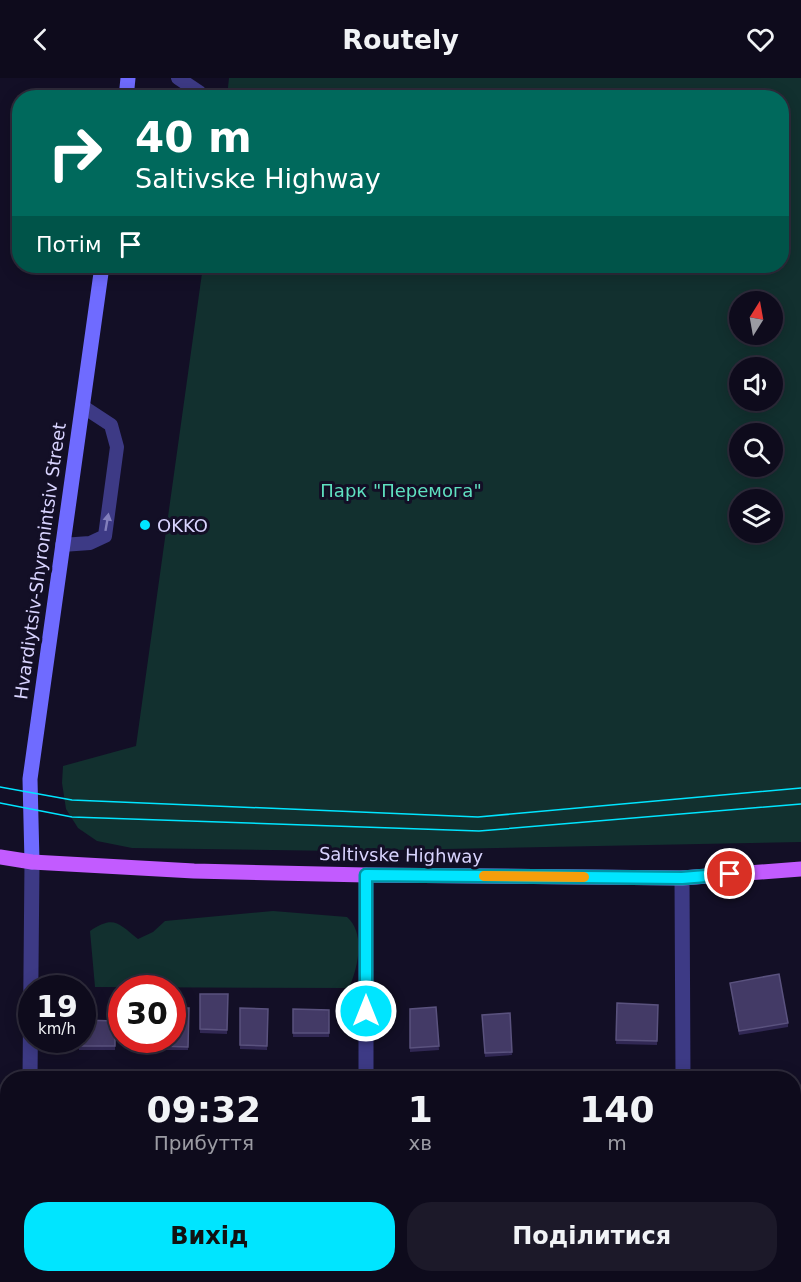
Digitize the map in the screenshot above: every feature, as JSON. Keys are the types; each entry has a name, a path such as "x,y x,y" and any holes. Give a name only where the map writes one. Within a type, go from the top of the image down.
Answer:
{"main road":[{"name":"Hvardiytsiv-Shyronintsiv Street","path":"32,862 30,779 101,273"},
{"name":"Saltivske Highway","path":"0,857 32,862 194,871 366,875 682,878 801,869"}],"street":[{"path":"30,1071 32,862"},
{"path":"366,875 366,1071"},
{"path":"682,878 684,1071"}],"lane":[{"path":"178,78 197,90"},
{"path":"62,545 90,543 105,536 111,502 117,447 111,425 82,406"}],"green space":[{"name":"Парк \"Перемога\"","path":"229,78 801,78 801,842 341,851 132,848 97,841 78,828 66,809 62,783 63,766 136,746 202,273 789,273 789,90 228,90"},
{"path":"273,911 347,917 357,932 359,951 349,988 186,987 186,975 108,975 108,987 96,987 90,931 105,923 116,923 138,939 153,932 165,921"}],"building":[{"path":"779,974 788,1023 739,1031 730,983"},
{"path":"200,994 228,994 227,1030 200,1029"},
{"path":"617,1003 658,1005 657,1041 616,1040"},
{"path":"436,1007 439,1046 410,1048 410,1009"},
{"path":"186,1008 189,1008 188,1047 186,1047"},
{"path":"240,1008 268,1009 267,1046 240,1045"},
{"path":"293,1009 329,1010 329,1033 293,1033"},
{"path":"510,1013 512,1052 485,1053 482,1015"},
{"path":"96,1020 108,1021 108,1046 96,1046"}],"tram line":[{"path":"0,787 72,800 478,817 801,788"},
{"path":"0,803 72,817 479,831 801,804"}],"slow traffic":[{"path":"484,876 584,877"}],"place":[{"name":"OKKO","path":"145,525"}],"route":[{"path":"366,1011 366,875 682,878 730,874"}]}
